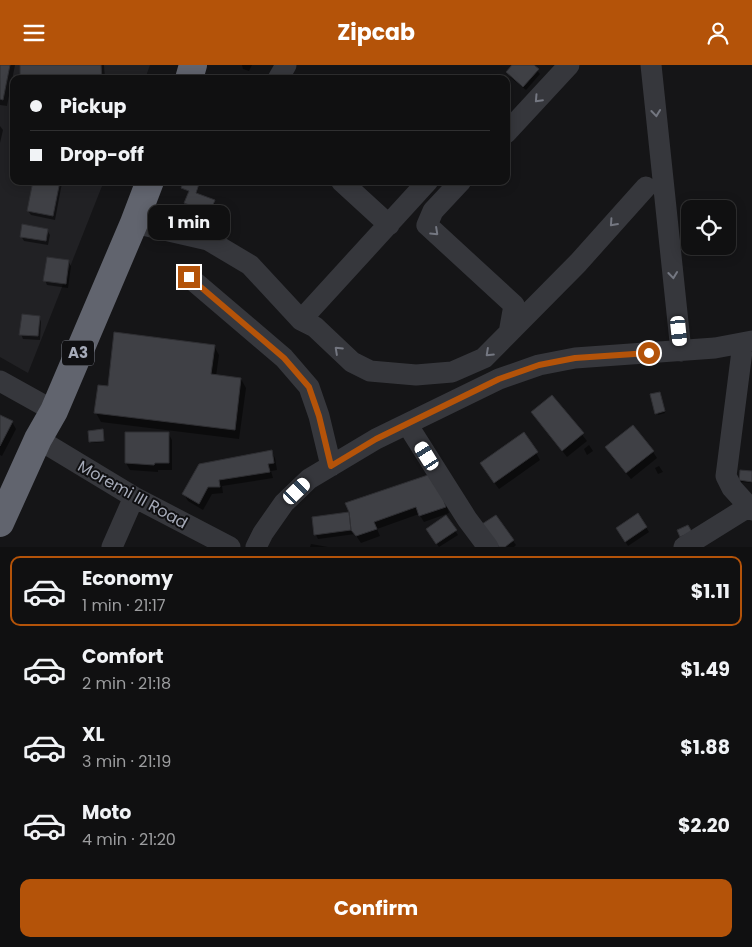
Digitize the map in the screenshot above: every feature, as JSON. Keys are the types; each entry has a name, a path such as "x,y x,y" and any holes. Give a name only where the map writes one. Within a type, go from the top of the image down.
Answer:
{"highway":[{"name":"A3","path":"0,523 38,439 54,411 148,185"}],"street":[{"path":"510,129 569,65"},
{"path":"650,65 681,351"},
{"path":"345,185 389,225"},
{"path":"301,320 424,185"},
{"path":"457,185 433,211 427,225 514,305 509,333"},
{"path":"134,223 208,240 250,265 301,320 315,327 352,362 370,371 416,375 452,372 484,358 578,263 646,187"},
{"path":"189,277 284,358 309,387 319,416 331,466"},
{"path":"256,547 262,533 284,503 309,479 376,439 499,379 539,365 575,358 681,351 748,342 726,476 732,488 750,508 684,547"},
{"path":"0,381 54,411"},
{"path":"407,424 467,519 488,547"},
{"name":"Moremi III Road","path":"38,439 134,497 230,547"},
{"path":"112,547 134,497"}],"shaded area":[{"path":"0,65 150,65 146,75 10,75 10,185 102,185 28,373 0,357"}],"building":[{"path":"0,65 10,65 3,100 0,99"},
{"path":"20,65 101,65 102,75 20,75"},
{"path":"512,65 534,65 539,69 523,87 506,72"},
{"path":"32,185 59,185 53,216 27,211"},
{"path":"182,185 199,185 196,193 215,200 210,213 184,203 189,191 181,188"},
{"path":"22,224 48,229 46,241 20,237"},
{"path":"47,257 69,260 66,284 43,281"},
{"path":"22,314 40,316 38,336 19,335"},
{"path":"114,332 215,345 211,374 241,378 235,430 94,413 98,385 108,386"},
{"path":"660,392 665,411 655,414 650,394"},
{"path":"552,395 584,433 562,451 531,412"},
{"path":"0,415 13,421 0,446"},
{"path":"633,425 654,451 626,473 605,447"},
{"path":"103,429 104,441 89,442 88,431"},
{"path":"125,432 169,432 169,463 155,463 154,465 125,463"},
{"path":"524,432 538,452 494,483 480,463"},
{"path":"272,450 274,463 268,464 270,472 219,480 220,487 208,487 199,504 182,494 199,464"},
{"path":"740,470 752,471 752,482 739,480"},
{"path":"434,473 446,507 419,516 416,507 374,522 377,529 356,536 351,530 349,512 345,503"},
{"path":"349,512 351,530 314,535 312,517"},
{"path":"638,513 647,527 625,542 616,528"},
{"path":"446,515 457,530 436,544 426,529"},
{"path":"496,515 514,540 505,547 499,547 482,524"},
{"path":"688,525 692,532 680,537 677,530"}],"route":[{"path":"189,277 284,358 309,387 319,416 331,466 376,439 499,379 539,365 575,358 649,353"}]}
